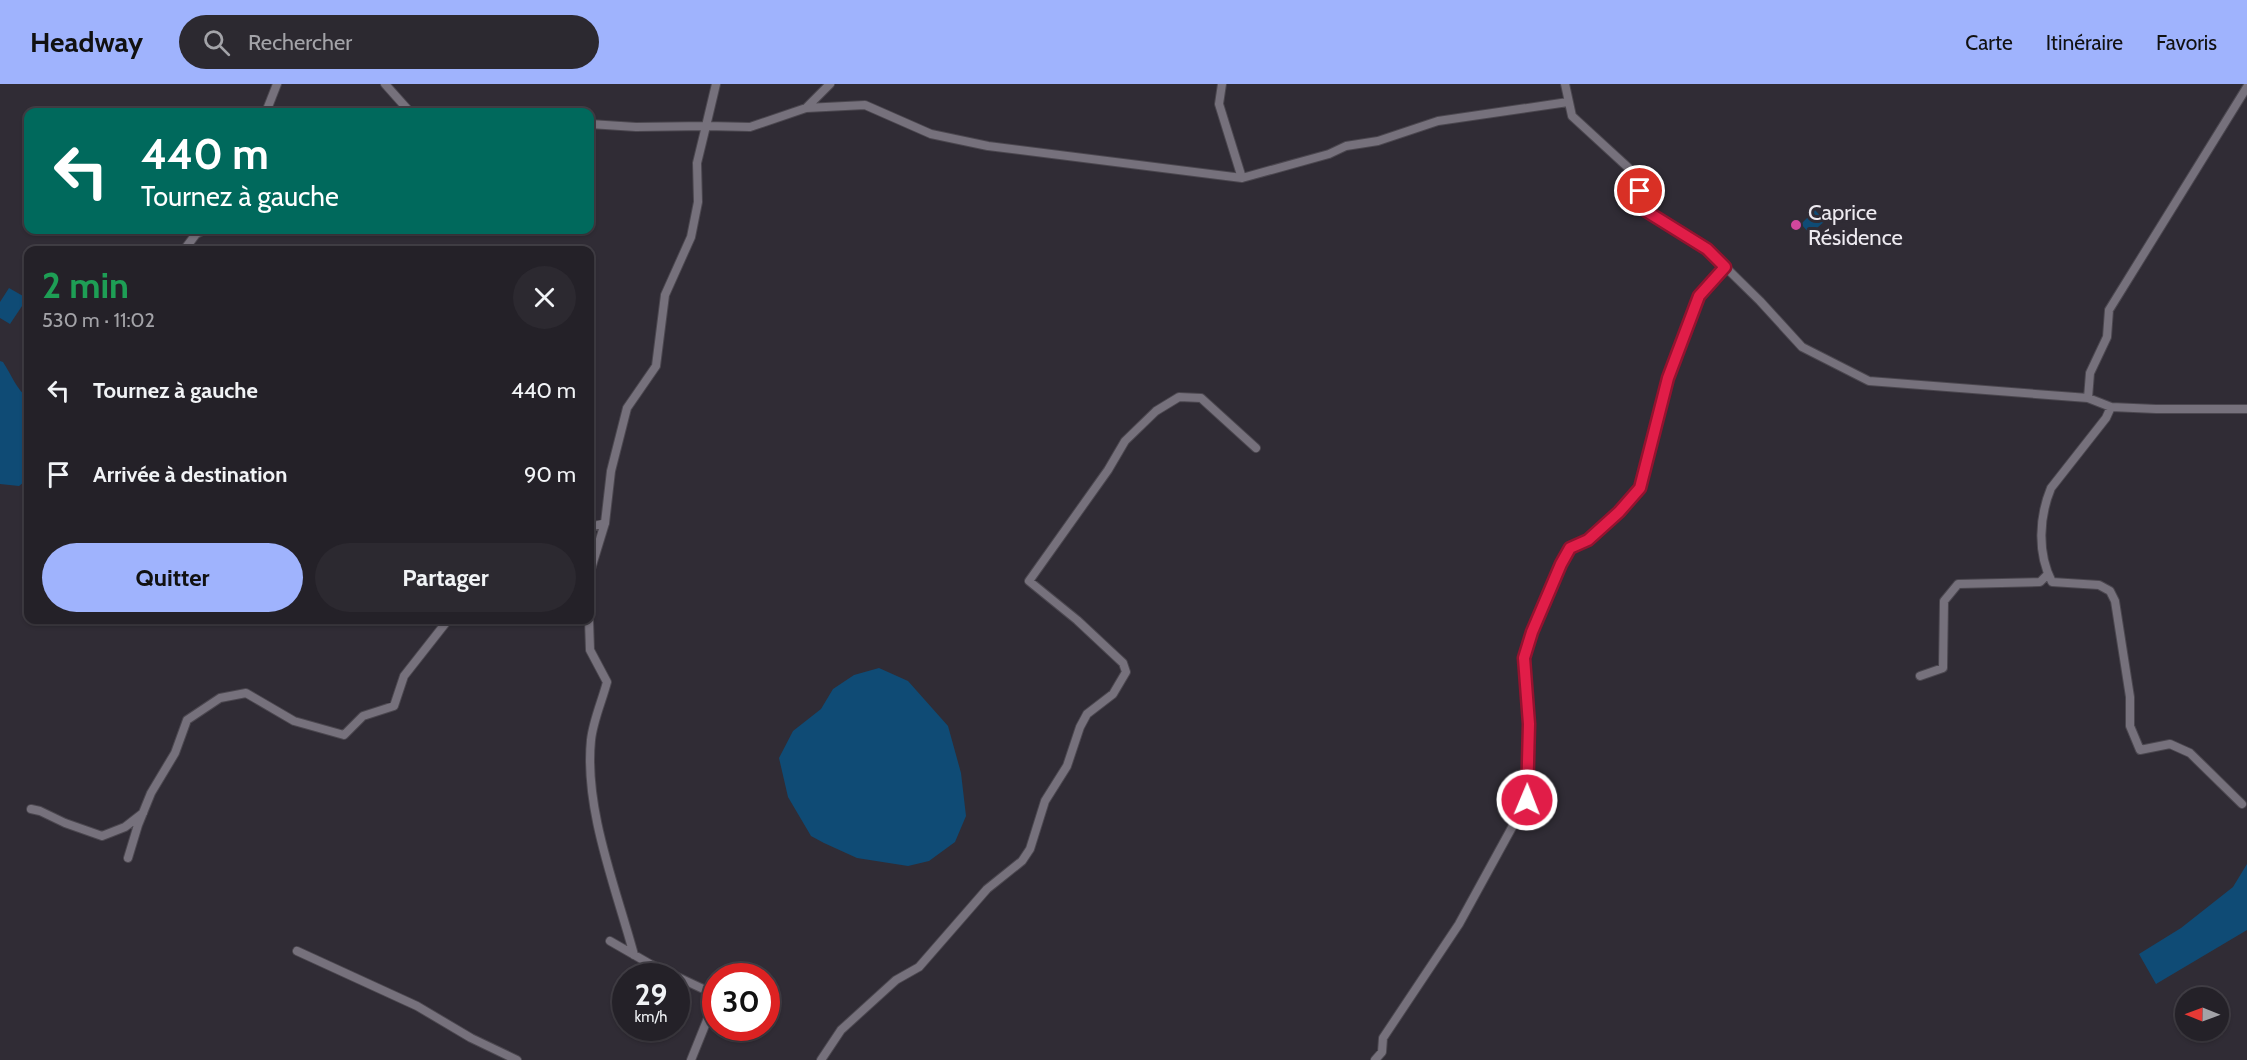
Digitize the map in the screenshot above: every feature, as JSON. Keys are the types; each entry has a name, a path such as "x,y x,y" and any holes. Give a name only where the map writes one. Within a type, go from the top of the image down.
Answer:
{"street":[{"path":"268,108 277,84"},
{"path":"385,84 406,108"},
{"path":"594,559 605,523 611,471 627,408 656,366 665,294 691,237 698,202 697,163 716,84"},
{"path":"806,108 830,84"},
{"path":"1222,84 1219,104 1242,178"},
{"path":"1565,84 1572,116 1633,172 1646,211 1707,249 1760,301 1802,347 1869,381 2088,398 2111,407 2247,409"},
{"path":"2088,398 2090,373 2107,337 2109,310 2247,87"},
{"path":"594,124 636,128 750,127 806,108 865,105 931,134 988,146 1242,178 1329,154 1346,146 1378,141 1438,121 1568,102"},
{"path":"1375,1060 1382,1052 1383,1038 1459,924 1527,800 1529,724 1524,658 1532,632 1570,548 1588,540 1619,512 1640,488 1668,378 1699,296 1725,267"},
{"path":"821,1060 841,1030 896,980 919,967 987,889 1022,861 1030,849 1045,801 1067,766 1080,727 1087,714 1113,694 1126,672 1123,663 1077,620 1029,581 1108,470 1125,441 1156,411 1179,397 1201,398 1256,448"},
{"path":"2111,407 2106,418 2051,488 2045,502 2041,541 2048,574 2052,582 2099,585 2110,591 2115,601 2130,697 2130,726 2140,750 2170,744 2190,753 2242,804"},
{"path":"594,526 605,523"},
{"path":"1920,676 1943,668 1944,601 1958,584 2040,582 2048,574"},
{"path":"128,858 151,793 175,753 187,720 220,698 246,693 294,721 344,735 363,716 394,706 405,676 445,624"},
{"path":"589,624 590,650 608,682 591,738 590,787 634,955"},
{"path":"30,809 102,836 125,827 143,813"},
{"path":"610,941 702,990"},
{"path":"297,951 417,1006 471,1038 517,1060"},
{"path":"691,1060 702,1032"}],"water":[{"path":"1815,210 1825,221 1810,234 1801,224"},
{"path":"9,288 23,296 22,306 10,324 0,318 0,302"},
{"path":"0,361 3,362 24,395 24,482 19,486 0,484"},
{"path":"879,668 908,681 948,726 961,773 966,816 955,842 929,861 908,866 857,858 811,836 788,797 779,758 793,731 821,709 833,689 854,675"},
{"path":"2247,864 2247,930 2156,984 2139,954 2181,928 2233,887"}],"place":[{"name":"Caprice Résidence","path":"1796,225"}],"route":[{"path":"1527,800 1529,724 1524,658 1532,632 1570,548 1588,540 1619,512 1640,488 1668,378 1699,296 1725,267 1707,249 1646,211 1640,191"}]}
